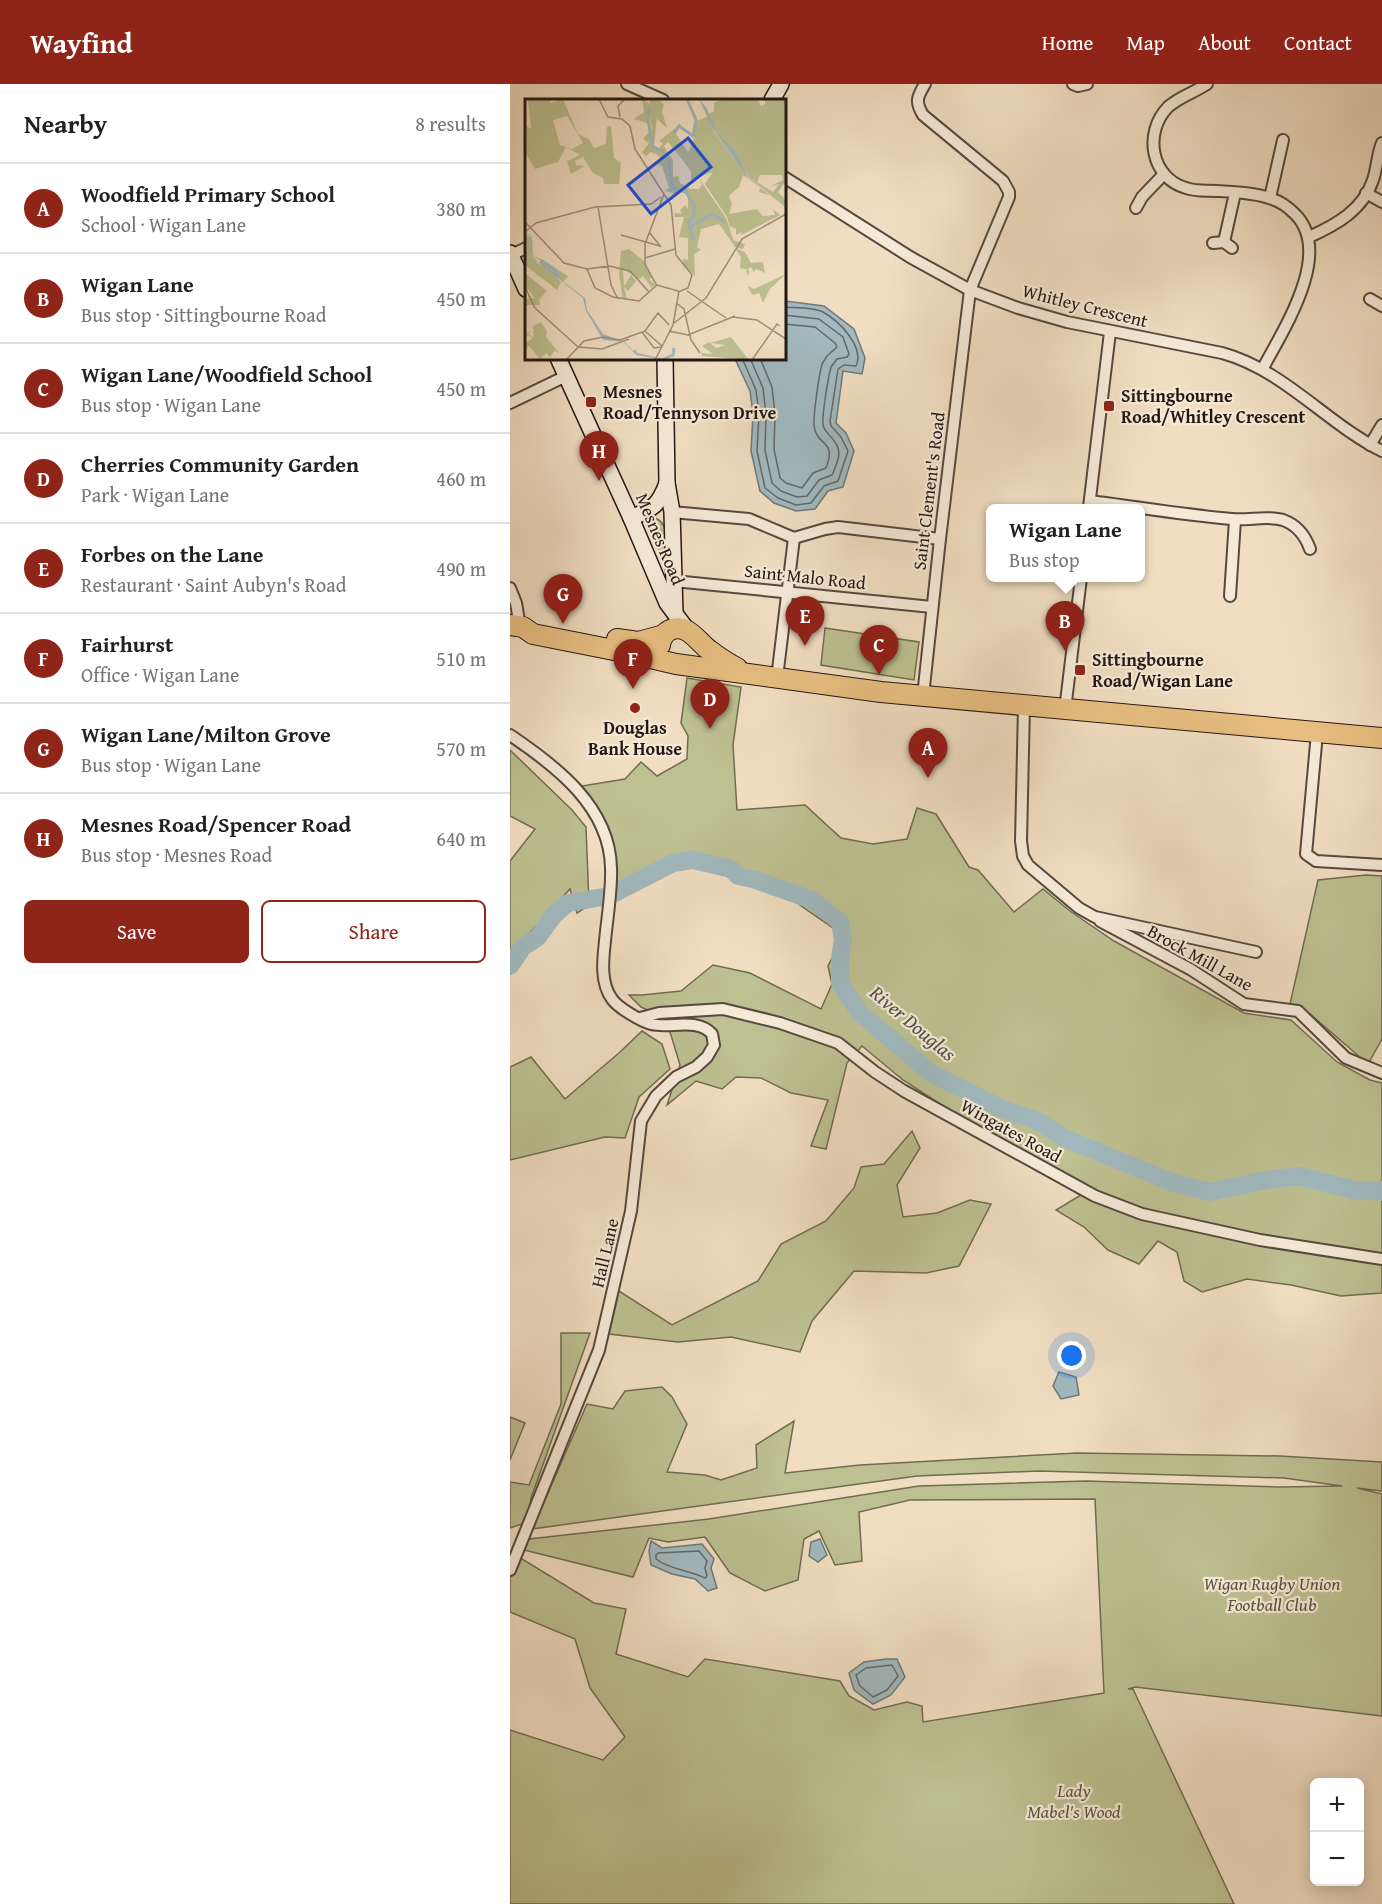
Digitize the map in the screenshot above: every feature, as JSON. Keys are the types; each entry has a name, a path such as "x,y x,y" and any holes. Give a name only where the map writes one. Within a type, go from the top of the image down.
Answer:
{"highway":[{"path":"518,626 535,624 633,642 644,642 673,629 683,628 724,662 744,672"},
{"path":"518,626 533,634 675,663 777,678 923,696 1382,738"},
{"path":"675,663 692,658 695,652 695,640 690,633"},
{"path":"664,635 660,647 661,653 675,663"}],"main road":[{"path":"773,99 782,84"},
{"path":"511,254 525,287"},
{"name":"Mesnes Road","path":"559,360 654,574 671,608 690,633"},
{"path":"665,360 667,483 672,512 674,577 671,608"},
{"path":"631,518 650,510 659,502 667,483"},
{"path":"650,510 672,512"},
{"name":"Mesnes Road","path":"664,635 671,608"}],"street":[{"path":"627,84 661,99"},
{"name":"Saint Clement's Road","path":"923,696 970,290 1009,197 1003,181 923,115 918,106 918,96 925,84"},
{"path":"1073,84 1078,86 1087,84"},
{"path":"1207,84 1166,109 1154,133 1156,162 1172,181 1187,189 1270,198 1285,204 1300,220 1309,237 1309,264 1295,308 1263,368"},
{"path":"1270,198 1283,140"},
{"path":"1309,237 1341,221 1357,207 1372,182 1382,144"},
{"path":"1134,211 1142,197 1164,174"},
{"name":"Whitley Crescent","path":"786,178 910,257 970,290 1038,314 1110,332 1222,353 1263,368 1370,445 1382,451"},
{"path":"1223,244 1235,193"},
{"path":"1366,194 1382,202"},
{"path":"511,254 525,248"},
{"path":"1370,299 1381,309"},
{"path":"1090,504 1110,332"},
{"path":"510,403 566,376"},
{"path":"1370,445 1382,425"},
{"path":"1145,511 1235,520 1283,520 1299,529 1310,549"},
{"path":"672,512 756,520 794,538 838,527 940,539"},
{"path":"1230,596 1235,520"},
{"path":"777,678 794,538"},
{"name":"Saint Malo Road","path":"654,574 788,592 932,607"},
{"path":"1065,710 1081,582"},
{"path":"510,588 516,603 518,626"},
{"name":"Brock Mill Lane","path":"1024,706 1021,841 1023,856 1028,865 1079,909 1190,969 1244,1004 1298,1011 1346,1058 1382,1073"},
{"path":"1317,733 1306,854 1316,861 1382,866"},
{"path":"510,735 531,749 567,780 591,805 602,824 611,868 603,958 606,986 612,1000 640,1018"},
{"name":"Brock Mill Lane","path":"1095,917 1256,952"},
{"name":"Wingates Road","path":"640,1018 659,1013 723,1010 780,1023 838,1043 874,1072 904,1091 1095,1196 1142,1214 1260,1240 1382,1259"},
{"name":"Hall Lane","path":"510,1570 599,1350 631,1211 640,1121 656,1096 676,1077 702,1062 714,1045 712,1034 702,1027 693,1024 650,1024 640,1018"}],"green space":[{"path":"651,517 658,519 666,530 668,569 645,521"},
{"path":"825,628 919,642 914,680 821,665"},
{"path":"687,678 741,687 733,745 737,810 805,805 841,838 873,844 907,839 917,808 936,814 969,867 978,870 1014,912 1043,889 1114,941 1244,1013 1291,1020 1337,1062 1370,1080 1382,1083 1382,1293 1341,1296 1291,1285 1247,1279 1202,1292 1184,1281 1177,1252 1158,1241 1139,1264 1108,1250 1084,1227 1056,1210 1081,1195 1072,1179 954,1113 903,1080 862,1046 847,1063 826,1149 811,1146 828,1100 791,1093 761,1078 736,1077 722,1089 696,1081 667,1105 680,1065 671,1035 663,1017 641,1007 629,995 681,991 713,965 750,973 821,1009 832,984 828,966 843,935 778,890 695,867 613,885 605,822 582,786 625,779 641,762 657,776 687,759 688,736 681,723"},
{"path":"510,750 572,810 586,827 589,905 577,913 570,889 510,954 510,861 535,829 510,816"},
{"path":"1366,875 1382,876 1382,1039 1368,1064 1310,1014 1290,1004 1318,880"},
{"path":"642,1031 662,1044 670,1069 639,1097 625,1138 605,1137 510,1160 510,1067 531,1057 565,1099"},
{"path":"912,1131 920,1148 897,1185 903,1217 937,1213 970,1200 991,1204 959,1266 926,1273 854,1271 812,1321 800,1352 731,1337 678,1342 609,1334 619,1291 672,1325 758,1281 781,1244 826,1221 854,1188 861,1167 884,1164"},
{"path":"561,1333 590,1333 531,1498 528,1522 510,1528 510,1482 529,1485 561,1404"},
{"path":"662,1387 672,1397 687,1424 667,1472 705,1475 721,1480 757,1468 756,1445 794,1421 785,1473 860,1465 1077,1453 1280,1456 1382,1462 1382,1491 1357,1488 1382,1494 1382,1716 1135,1687 1128,1689 1133,1689 1234,1904 510,1904 510,1730 603,1760 625,1737 590,1688 575,1639 510,1612 510,1578 519,1557 594,1603 626,1609 616,1654 688,1677 705,1659 840,1681 849,1696 874,1710 907,1702 922,1706 923,1722 1104,1693 1095,1499 910,1500 859,1512 862,1561 835,1565 819,1531 804,1539 798,1580 765,1591 730,1573 705,1537 668,1542 649,1538 633,1577 524,1550 529,1539 709,1519 919,1486 1086,1481 1279,1487 1342,1486 1284,1478 1039,1471 917,1476 532,1529 587,1404 613,1409 625,1391"},
{"path":"510,1417 525,1423 510,1460"}],"water":[{"path":"786,301 824,306 854,329 865,358 862,374 843,371 836,423 846,433 854,451 843,487 828,491 815,509 796,511 774,503 760,491 751,451 753,414 750,391 735,360 786,360"},
{"path":"1059,1372 1076,1377 1079,1395 1061,1399 1053,1386"},
{"path":"820,1539 827,1555 818,1562 809,1556 811,1542"},
{"path":"651,1541 662,1548 702,1544 714,1559 711,1568 717,1588 708,1591 695,1579 672,1574 651,1565 649,1551"},
{"path":"897,1659 905,1677 891,1695 873,1704 854,1690 849,1673 864,1662"}],"waterway":[{"name":"River Douglas","path":"510,966 523,947 538,937 553,916 568,903 609,896 673,863 693,860 731,869 738,876 812,900 840,922 843,940 840,983 859,1012 931,1073 1002,1109 1038,1121 1062,1137 1171,1182 1210,1192 1266,1180 1299,1176 1358,1191 1380,1190 1382,1192"}],"place":[{"name":"Mesnes Road/Tennyson Drive","path":"591,402"},
{"name":"Sittingbourne Road/Whitley Crescent","path":"1109,406"},
{"name":"Mesnes Road/Spencer Road","path":"599,481"},
{"name":"Wigan Lane/Milton Grove","path":"563,624"},
{"name":"Forbes on the Lane","path":"805,646"},
{"name":"Wigan Lane","path":"1065,651"},
{"name":"Sittingbourne Road/Wigan Lane","path":"1080,670"},
{"name":"Wigan Lane/Woodfield School","path":"879,675"},
{"name":"Fairhurst","path":"633,689"},
{"name":"Douglas Bank House","path":"635,708"},
{"name":"Cherries Community Garden","path":"710,729"},
{"name":"Woodfield Primary School","path":"928,778"}],"park label":[{"name":"Wigan Rugby Union Football Club","path":"1272,1594"},
{"name":"Lady Mabel's Wood","path":"1074,1801"}]}
